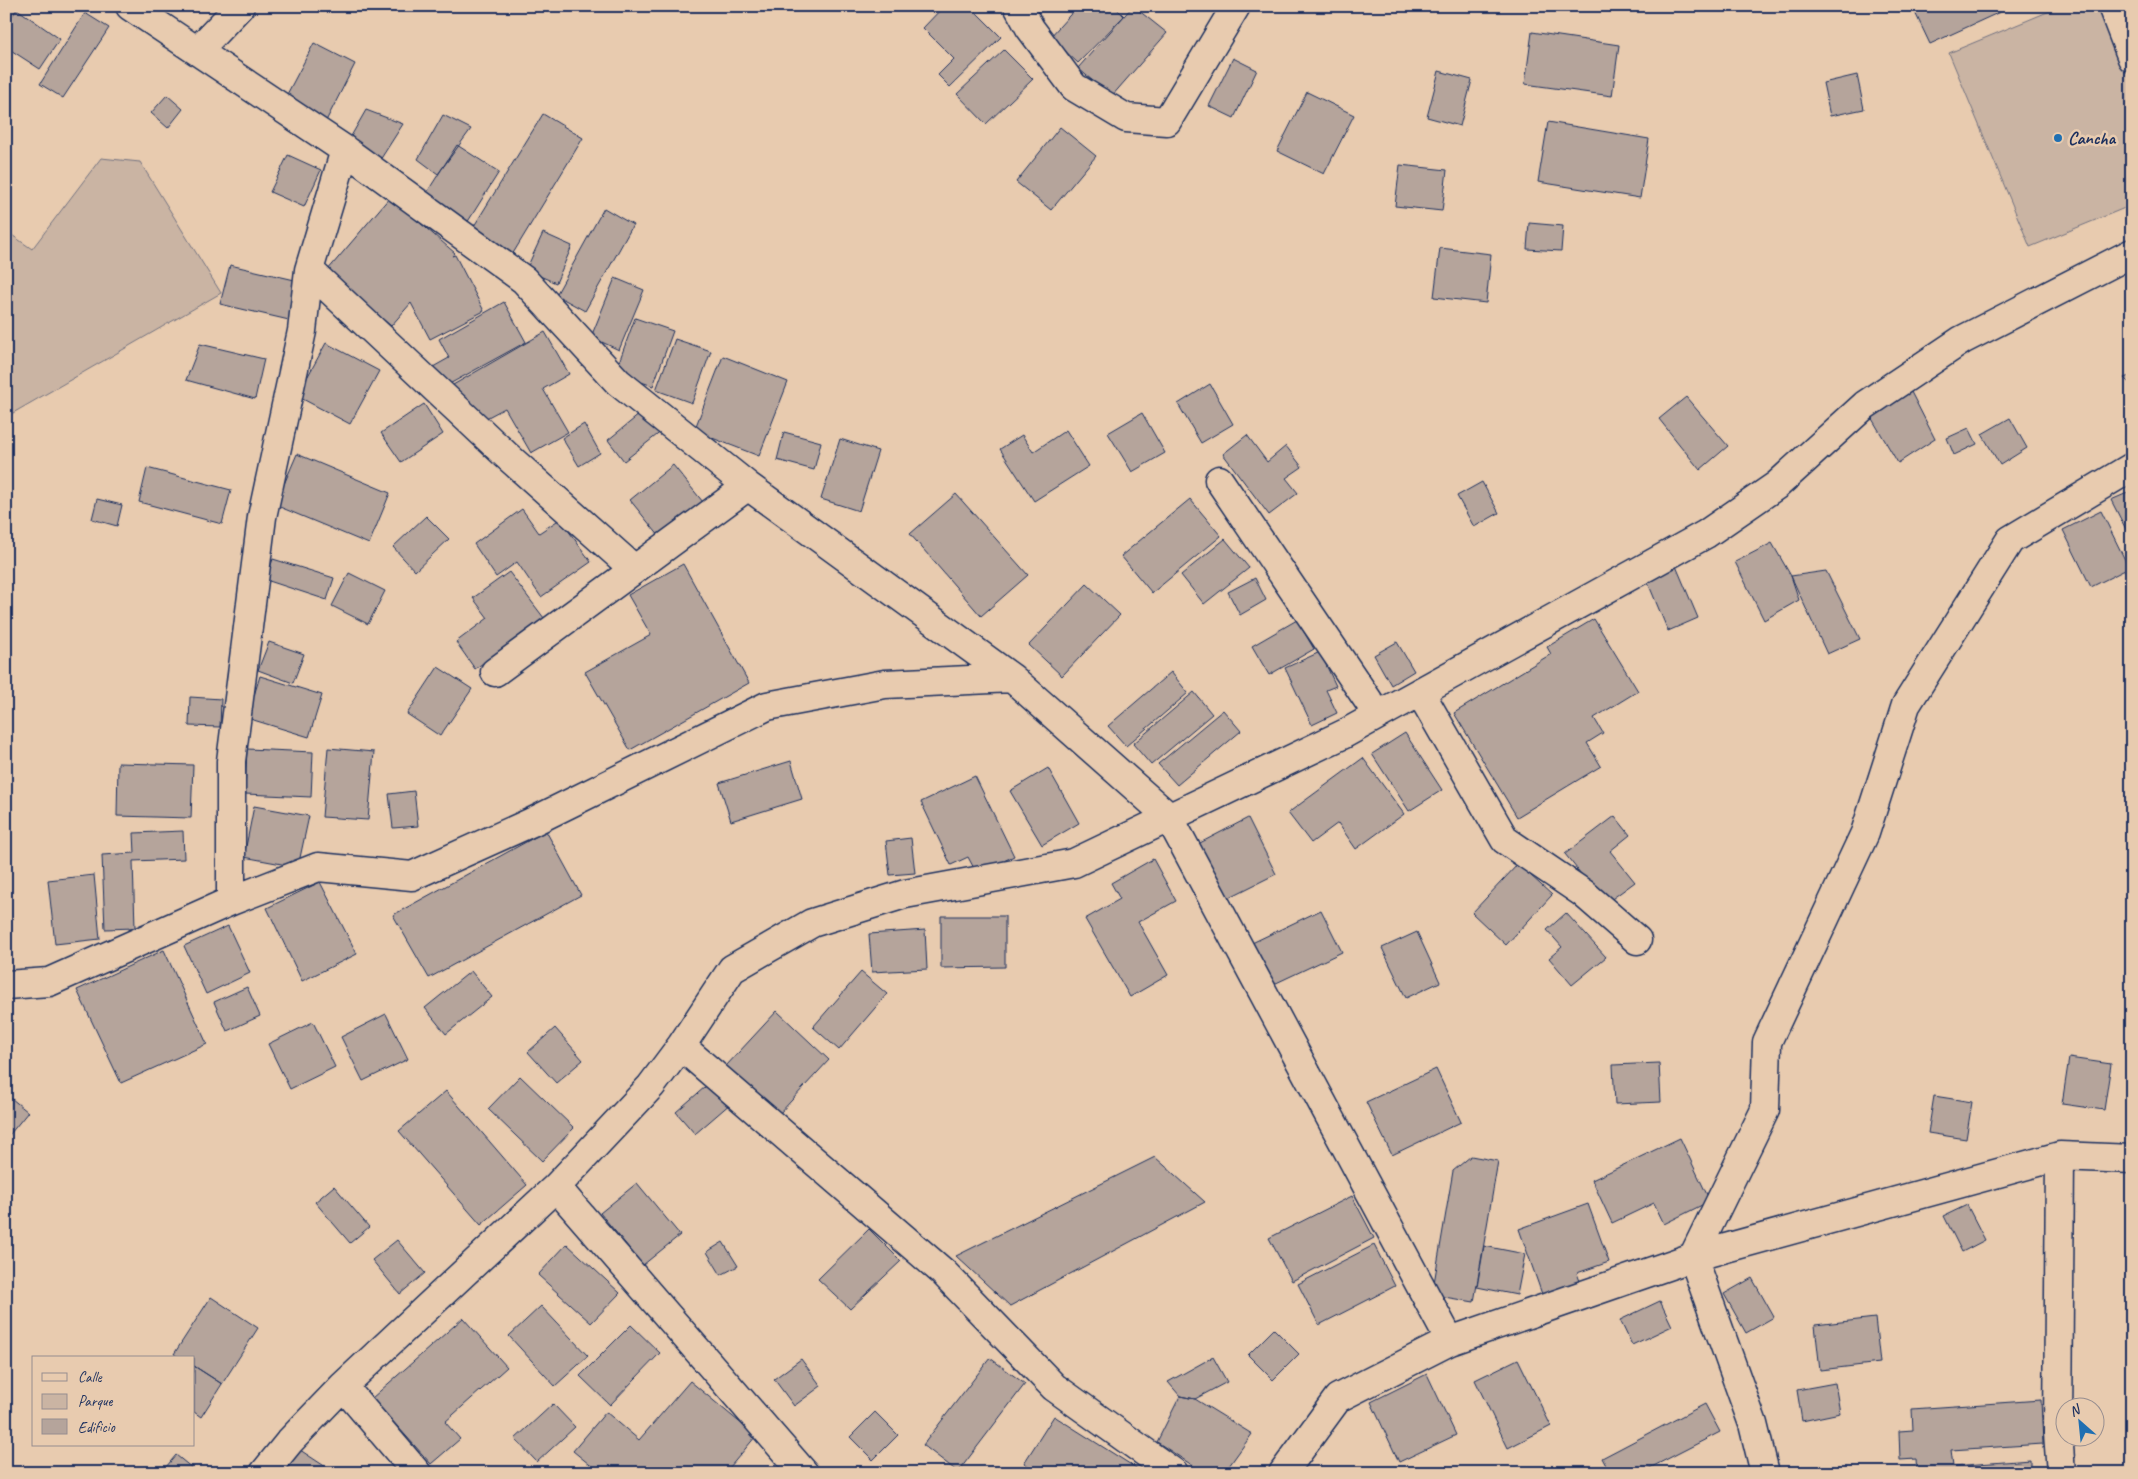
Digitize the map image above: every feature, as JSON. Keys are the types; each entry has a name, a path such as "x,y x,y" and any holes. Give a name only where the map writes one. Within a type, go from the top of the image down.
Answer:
{"street":[{"path":"130,6 345,150 524,280 618,382 748,486 1012,678 1169,816 1450,1341"},
{"path":"198,50 240,6"},
{"path":"1018,6 1030,28 1074,87 1126,118 1167,121 1236,6"},
{"path":"2112,6 2132,58"},
{"path":"231,901 232,761 259,537 302,331 310,270 345,150"},
{"path":"264,1473 290,1442 343,1386 556,1187 651,1086 681,1046 732,969 812,922 904,894 1074,863 1344,734 1706,534 1777,485 1865,405 1962,340 2132,253"},
{"path":"310,270 506,455 634,569"},
{"path":"1765,1473 1753,1424 1693,1257 1765,1110 1767,1042 1866,833 1906,706 2010,540 2132,467"},
{"path":"1219,480 1378,715"},
{"path":"495,672 748,486"},
{"path":"6,985 49,982 231,901 318,867 412,876 532,822 767,706 885,684 1012,678"},
{"path":"1420,692 1505,840 1583,893 1637,940"},
{"path":"681,1046 943,1272 1054,1387 1174,1473"},
{"path":"2060,1156 2058,1432 2061,1473"},
{"path":"1283,1473 1338,1398 1450,1341 1693,1257 2060,1156 2132,1159"},
{"path":"556,1187 804,1473"},
{"path":"343,1386 418,1473"}],"green space":[{"name":"Cancha","path":"2062,6 2105,6 2132,71 2132,205 2030,247 1949,53"},
{"path":"101,158 140,162 221,293 6,417 6,231 32,249"}],"building":[{"path":"944,6 970,6 1001,37 950,87 938,75 954,59 923,28"},
{"path":"1078,6 1114,6 1124,16 1078,63 1050,37"},
{"path":"1133,6 1167,33 1111,97 1078,68"},
{"path":"1210,6 1220,6 1215,11"},
{"path":"1912,6 2013,6 1930,44"},
{"path":"17,9 60,39 40,69 6,47 6,24"},
{"path":"85,13 109,28 63,98 40,84"},
{"path":"1532,32 1619,45 1612,96 1525,84"},
{"path":"314,43 355,64 326,121 284,100"},
{"path":"1004,50 1033,79 986,124 957,94"},
{"path":"1233,58 1257,70 1234,118 1209,106"},
{"path":"1439,71 1472,80 1460,126 1427,117"},
{"path":"1857,75 1864,109 1830,116 1823,83"},
{"path":"1307,92 1354,115 1324,174 1277,151"},
{"path":"167,95 183,109 168,128 151,113"},
{"path":"366,110 403,124 380,160 350,138"},
{"path":"543,114 583,138 512,255 471,231"},
{"path":"443,115 471,129 438,174 418,159"},
{"path":"1548,122 1649,139 1640,198 1538,182"},
{"path":"1060,127 1096,156 1051,210 1016,182"},
{"path":"457,145 499,172 467,223 424,197"},
{"path":"288,155 321,170 304,207 270,192"},
{"path":"1400,165 1447,170 1442,211 1395,206"},
{"path":"390,197 455,253 452,256 455,255 484,311 430,339 411,303 391,326 327,271"},
{"path":"604,208 633,225 585,311 556,295"},
{"path":"1529,223 1563,226 1561,251 1527,249"},
{"path":"543,233 572,246 556,283 526,270"},
{"path":"1440,248 1491,254 1486,303 1434,297"},
{"path":"230,265 299,281 289,320 220,304"},
{"path":"615,278 644,290 619,350 591,337"},
{"path":"504,302 526,342 444,387 433,367 449,358 439,339"},
{"path":"635,318 673,331 653,386 615,373"},
{"path":"545,332 569,374 543,389 568,432 531,453 505,408 475,424 453,385"},
{"path":"675,339 711,351 692,403 656,390"},
{"path":"326,343 379,371 350,424 297,396"},
{"path":"200,344 264,359 255,399 186,380"},
{"path":"723,356 788,382 759,456 694,431"},
{"path":"2132,375 2132,386 2124,378"},
{"path":"1210,384 1233,424 1201,443 1178,404"},
{"path":"1910,390 1935,439 1898,463 1871,417"},
{"path":"1686,397 1728,446 1700,470 1659,419"},
{"path":"424,404 443,434 401,462 381,433"},
{"path":"645,410 662,431 624,461 608,440"},
{"path":"1142,413 1165,453 1132,472 1108,433"},
{"path":"2010,418 2027,448 2000,465 1982,434"},
{"path":"584,424 600,453 579,466 562,438"},
{"path":"1969,428 1977,444 1954,455 1947,438"},
{"path":"1066,430 1089,466 1034,501 1000,449 1022,435 1033,452"},
{"path":"784,432 821,442 814,470 777,460"},
{"path":"1247,435 1267,462 1286,446 1302,467 1286,478 1298,493 1269,515 1223,454"},
{"path":"840,439 878,451 859,511 821,499"},
{"path":"297,454 390,493 369,544 275,505"},
{"path":"673,465 703,502 660,537 630,500"},
{"path":"147,468 231,490 222,524 139,502"},
{"path":"1482,482 1499,513 1474,527 1457,496"},
{"path":"2132,491 2132,541 2111,500"},
{"path":"956,494 1028,575 981,616 910,534"},
{"path":"97,499 122,505 117,526 92,519"},
{"path":"1190,499 1221,536 1152,593 1121,556"},
{"path":"522,509 539,533 560,519 591,562 541,597 517,562 496,577 474,544"},
{"path":"2101,511 2129,568 2091,587 2063,530"},
{"path":"426,516 449,539 415,571 393,547"},
{"path":"1225,539 1249,568 1204,604 1181,575"},
{"path":"1772,543 1791,576 1799,600 1764,620 1735,562"},
{"path":"273,559 334,578 327,600 266,580"},
{"path":"683,564 749,683 630,750 585,672 651,635 628,595"},
{"path":"1676,566 1698,618 1668,631 1646,578"},
{"path":"1826,571 1860,639 1827,654 1791,576"},
{"path":"509,572 544,618 475,669 456,642 488,618 473,598"},
{"path":"349,573 385,591 368,624 332,606"},
{"path":"1255,578 1266,600 1240,615 1228,592"},
{"path":"1087,584 1120,615 1062,676 1029,645"},
{"path":"1594,619 1638,691 1594,718 1603,733 1587,743 1601,766 1517,817 1454,713 1551,654 1547,647"},
{"path":"1297,620 1314,649 1269,675 1252,646"},
{"path":"269,642 304,654 293,683 258,670"},
{"path":"1397,642 1414,671 1391,685 1374,655"},
{"path":"1320,652 1336,686 1326,690 1337,713 1312,725 1285,668"},
{"path":"438,667 472,689 440,736 407,714"},
{"path":"1171,672 1188,693 1126,746 1108,726"},
{"path":"260,676 322,695 309,737 247,718"},
{"path":"1194,692 1212,714 1151,765 1133,744"},
{"path":"190,697 221,699 220,727 189,726"},
{"path":"1223,710 1241,731 1177,785 1158,764"},
{"path":"1405,733 1442,790 1409,811 1372,754"},
{"path":"328,748 374,752 368,820 322,817"},
{"path":"247,749 313,752 311,797 245,794"},
{"path":"1363,758 1404,814 1356,849 1338,823 1311,843 1288,813"},
{"path":"791,761 802,799 731,821 719,783"},
{"path":"118,763 193,765 191,818 117,816"},
{"path":"1048,768 1079,823 1042,845 1010,791"},
{"path":"975,776 1014,856 977,874 968,857 951,865 921,802"},
{"path":"414,791 418,826 393,828 389,794"},
{"path":"254,806 309,816 298,867 244,857"},
{"path":"1615,816 1630,835 1610,851 1635,882 1605,904 1565,854"},
{"path":"1248,818 1276,874 1226,899 1198,844"},
{"path":"183,831 184,859 133,861 135,928 105,929 102,855 135,853 134,833"},
{"path":"546,831 581,895 429,978 393,915"},
{"path":"911,838 915,873 890,875 886,841"},
{"path":"1153,859 1176,901 1138,922 1168,975 1130,997 1085,919 1120,899 1111,883"},
{"path":"1518,864 1552,895 1506,945 1472,913"},
{"path":"94,875 100,939 55,944 48,880"},
{"path":"320,882 357,954 302,981 267,908"},
{"path":"1321,910 1342,952 1272,985 1252,943"},
{"path":"1566,913 1606,957 1572,985 1549,958 1562,947 1547,930"},
{"path":"941,916 1005,916 1005,967 941,968"},
{"path":"228,926 250,973 206,994 184,946"},
{"path":"925,930 927,969 872,972 869,934"},
{"path":"1417,932 1440,982 1406,998 1382,948"},
{"path":"164,950 207,1044 121,1083 77,990"},
{"path":"471,971 492,997 446,1034 425,1008"},
{"path":"861,972 887,994 839,1050 813,1027"},
{"path":"247,987 260,1016 227,1031 214,1002"},
{"path":"777,1011 829,1060 779,1114 726,1066"},
{"path":"386,1014 408,1059 363,1081 341,1037"},
{"path":"313,1022 335,1067 290,1089 268,1044"},
{"path":"555,1028 583,1060 556,1083 528,1052"},
{"path":"2069,1058 2111,1064 2104,1110 2062,1104"},
{"path":"1659,1063 1661,1102 1615,1104 1613,1065"},
{"path":"1436,1069 1461,1122 1392,1155 1366,1102"},
{"path":"520,1076 574,1128 542,1161 488,1109"},
{"path":"712,1081 731,1103 695,1134 676,1112"},
{"path":"446,1091 527,1185 481,1225 399,1131"},
{"path":"6,1094 28,1112 6,1139"},
{"path":"1934,1096 1972,1102 1966,1139 1928,1133"},
{"path":"1680,1138 1710,1201 1664,1224 1654,1203 1612,1223 1592,1180"},
{"path":"1471,1156 1498,1161 1474,1302 1432,1295 1453,1171"},
{"path":"1155,1157 1205,1202 1010,1306 956,1256"},
{"path":"637,1183 680,1235 643,1265 600,1213"},
{"path":"334,1186 369,1227 350,1243 315,1202"},
{"path":"1352,1196 1374,1238 1292,1281 1269,1238"},
{"path":"1588,1204 1609,1262 1577,1273 1581,1284 1543,1297 1519,1229"},
{"path":"1967,1205 1985,1240 1962,1252 1944,1216"},
{"path":"869,1229 901,1261 850,1309 818,1279"},
{"path":"397,1240 425,1273 400,1294 372,1260"},
{"path":"723,1242 738,1266 721,1275 707,1252"},
{"path":"567,1244 620,1293 591,1323 538,1275"},
{"path":"1374,1245 1395,1286 1319,1325 1298,1284"},
{"path":"1484,1246 1525,1254 1517,1295 1477,1287"},
{"path":"1752,1278 1774,1317 1746,1333 1724,1294"},
{"path":"211,1297 258,1328 222,1384 195,1367 195,1356 177,1356 174,1354"},
{"path":"1660,1301 1672,1326 1632,1345 1620,1320"},
{"path":"541,1306 588,1356 555,1386 509,1336"},
{"path":"463,1318 507,1367 445,1422 460,1439 431,1464 372,1398"},
{"path":"1875,1318 1880,1363 1820,1370 1815,1325"},
{"path":"631,1325 660,1353 610,1405 580,1376"},
{"path":"1274,1329 1299,1354 1273,1380 1248,1355"},
{"path":"1213,1357 1227,1382 1195,1399 1180,1396 1168,1382"},
{"path":"990,1358 1025,1384 958,1472 923,1445"},
{"path":"801,1359 821,1386 794,1406 774,1379"},
{"path":"1518,1359 1551,1426 1508,1448 1475,1380"},
{"path":"195,1367 222,1384 201,1417 195,1413"},
{"path":"1427,1374 1456,1435 1399,1462 1371,1402"},
{"path":"690,1381 756,1436 725,1473 600,1473 573,1451 606,1412 639,1440"},
{"path":"1835,1383 1840,1413 1802,1421 1797,1390"},
{"path":"1180,1396 1195,1399 1252,1434 1224,1473 1204,1473 1157,1442"},
{"path":"2041,1400 2043,1444 1951,1450 1953,1466 2030,1460 2030,1473 1917,1473 1916,1459 1900,1460 1899,1431 1913,1430 1912,1409"},
{"path":"553,1404 575,1427 537,1462 515,1439"},
{"path":"1705,1404 1720,1432 1640,1473 1610,1473 1602,1458"},
{"path":"875,1412 898,1435 873,1460 850,1437"},
{"path":"1054,1416 1144,1473 1040,1473 1024,1463"},
{"path":"294,1446 335,1473 279,1473"},
{"path":"176,1455 198,1473 161,1473"}],"place":[{"name":"Cancha","path":"2058,138"}]}
